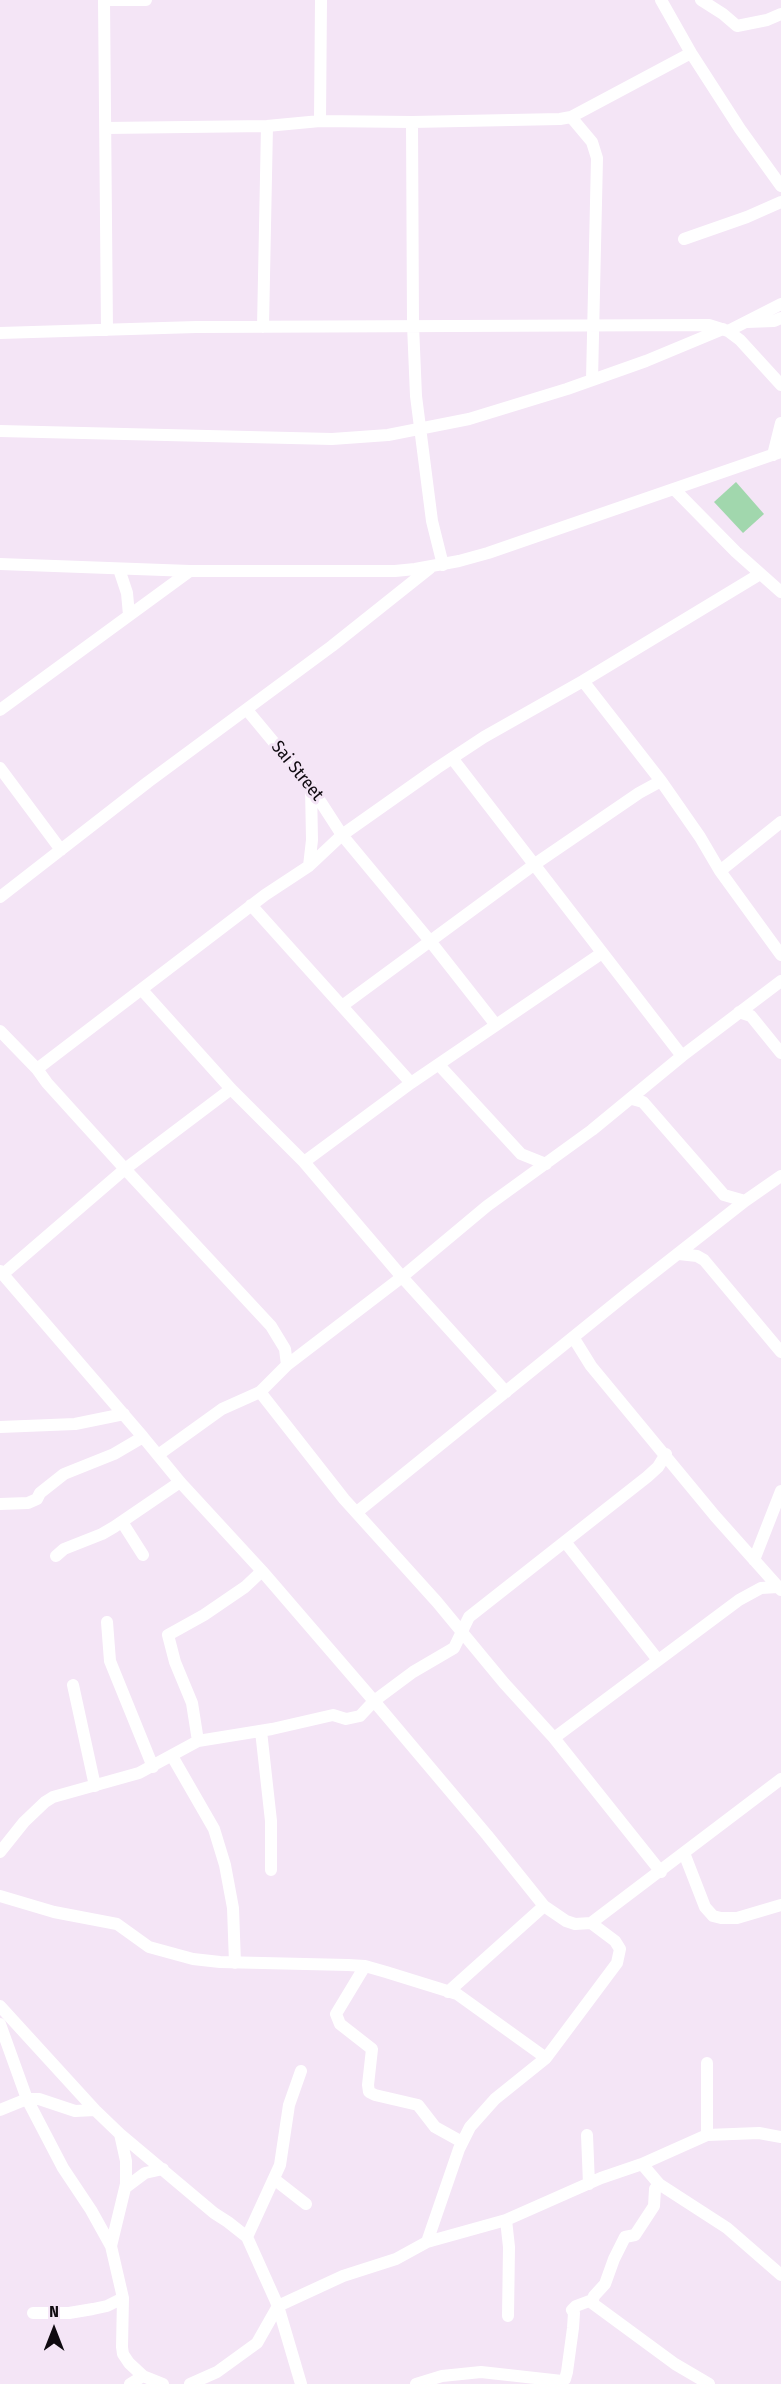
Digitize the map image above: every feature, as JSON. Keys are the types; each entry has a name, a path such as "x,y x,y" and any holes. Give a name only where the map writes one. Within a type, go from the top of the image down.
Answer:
{"street":[{"path":"107,330 104,0 146,0"},
{"path":"320,121 321,0"},
{"path":"661,0 740,129 781,186"},
{"path":"701,0 723,14 736,26 767,21 781,14"},
{"path":"106,128 267,126 320,121 547,120 571,117 691,52"},
{"path":"571,117 592,142 597,158 592,380"},
{"path":"412,122 416,396 438,566"},
{"path":"263,327 267,126"},
{"path":"684,239 747,217 781,202"},
{"path":"0,430 332,439 420,430 469,419 592,380 726,330 781,304"},
{"path":"745,322 774,321 781,318"},
{"path":"0,333 414,325 697,324 726,330 752,351 781,385"},
{"path":"0,564 190,571 395,571 438,566 489,553 777,454 781,423"},
{"path":"674,489 781,592"},
{"path":"0,897 438,566"},
{"path":"119,569 127,593 129,615"},
{"path":"0,710 190,571"},
{"path":"37,1069 251,905 309,866 342,836 452,758 760,574"},
{"path":"583,681 661,781 700,837 720,871 781,956"},
{"name":"Sai Street","path":"247,710 311,787 342,836 430,941 496,1025"},
{"path":"452,758 682,1056"},
{"path":"0,768 61,850"},
{"path":"342,1006 535,864 661,781"},
{"path":"309,866 312,840 311,787"},
{"path":"720,871 781,822"},
{"path":"251,905 411,1083"},
{"path":"304,1162 411,1083 602,952"},
{"path":"158,1455 222,1408 260,1392 287,1365 402,1277 487,1206 632,1099 682,1056 781,979"},
{"path":"142,990 231,1089 304,1162 402,1277 506,1392"},
{"path":"739,1012 751,1016 781,1053"},
{"path":"0,1031 271,1326 285,1349 287,1365"},
{"path":"439,1065 521,1154 546,1164"},
{"path":"231,1089 125,1169 1,1273 180,1482 262,1571 374,1701 488,1835 544,1906 574,1924 591,1923 781,1779"},
{"path":"632,1099 643,1102 724,1196 746,1201"},
{"path":"357,1512 573,1337 725,1217 781,1176"},
{"path":"724,1196 725,1217"},
{"path":"704,1260 710,1230"},
{"path":"679,1254 697,1256 704,1260 781,1352"},
{"path":"573,1337 591,1366 780,1588"},
{"path":"260,1392 337,1491 554,1738 661,1872"},
{"path":"0,1426 75,1424 124,1414"},
{"path":"0,1504 28,1503 38,1499 40,1493 64,1474 114,1454 143,1437"},
{"path":"0,1852 24,1822 53,1797 153,1767 198,1741 261,1731 333,1715 351,1718 360,1716 374,1701 413,1672 450,1651 456,1644 469,1617 566,1543 647,1477 658,1467 666,1454"},
{"path":"56,1556 64,1549 102,1534 180,1482"},
{"path":"754,1560 781,1491"},
{"path":"122,1522 142,1555"},
{"path":"566,1543 658,1659"},
{"path":"198,1741 192,1703 175,1662 168,1635 237,1593 262,1571"},
{"path":"554,1738 739,1600 761,1588 780,1588"},
{"path":"107,1622 107,1641 111,1661 153,1767"},
{"path":"73,1686 95,1786"},
{"path":"261,1731 271,1821 271,1870"},
{"path":"172,1756 214,1829 225,1864 232,1908 235,1963"},
{"path":"684,1853 705,1907 712,1916 737,1918 781,1905"},
{"path":"0,1896 54,1912 117,1923 137,1940 158,1951 193,1959 235,1963 365,1966 457,1994 546,2058"},
{"path":"448,1992 544,1906"},
{"path":"427,2242 462,2142 473,2123 495,2099 546,2058 617,1963 620,1949 615,1941 591,1923"},
{"path":"365,1966 336,2014 340,2024 372,2049 369,2092 375,2096 418,2105 435,2127 462,2142"},
{"path":"0,2006 95,2110 120,2134 164,2169 214,2214 246,2237 278,2306 301,2384"},
{"path":"0,2024 27,2099 63,2168 91,2210 111,2246 123,2298 123,2354 143,2376 163,2384"},
{"path":"707,2063 707,2135"},
{"path":"246,2237 280,2165 289,2105 301,2071"},
{"path":"0,2110 27,2099 39,2099 75,2111 95,2110"},
{"path":"190,2384 217,2372 256,2343 278,2306 343,2276 396,2259 427,2242 506,2220 707,2135 759,2133 781,2137"},
{"path":"111,2246 125,2188 126,2161 120,2134"},
{"path":"587,2135 589,2184"},
{"path":"642,2163 659,2184 726,2228 781,2275"},
{"path":"125,2188 145,2173 164,2169"},
{"path":"274,2179 306,2204"},
{"path":"416,2384 442,2376 481,2372 557,2382 565,2379 573,2328 574,2313 572,2310 592,2300 605,2284 625,2237 635,2235 654,2206 655,2189 659,2184"},
{"path":"506,2220 509,2247 508,2316"},
{"path":"33,2313 69,2313 93,2309 123,2298"},
{"path":"592,2300 596,2307 608,2316 675,2364 709,2384"},
{"path":"500,2374 510,2384"},
{"path":"130,2384 143,2376"}],"green space":[{"path":"736,482 764,514 743,533 714,502"}]}
